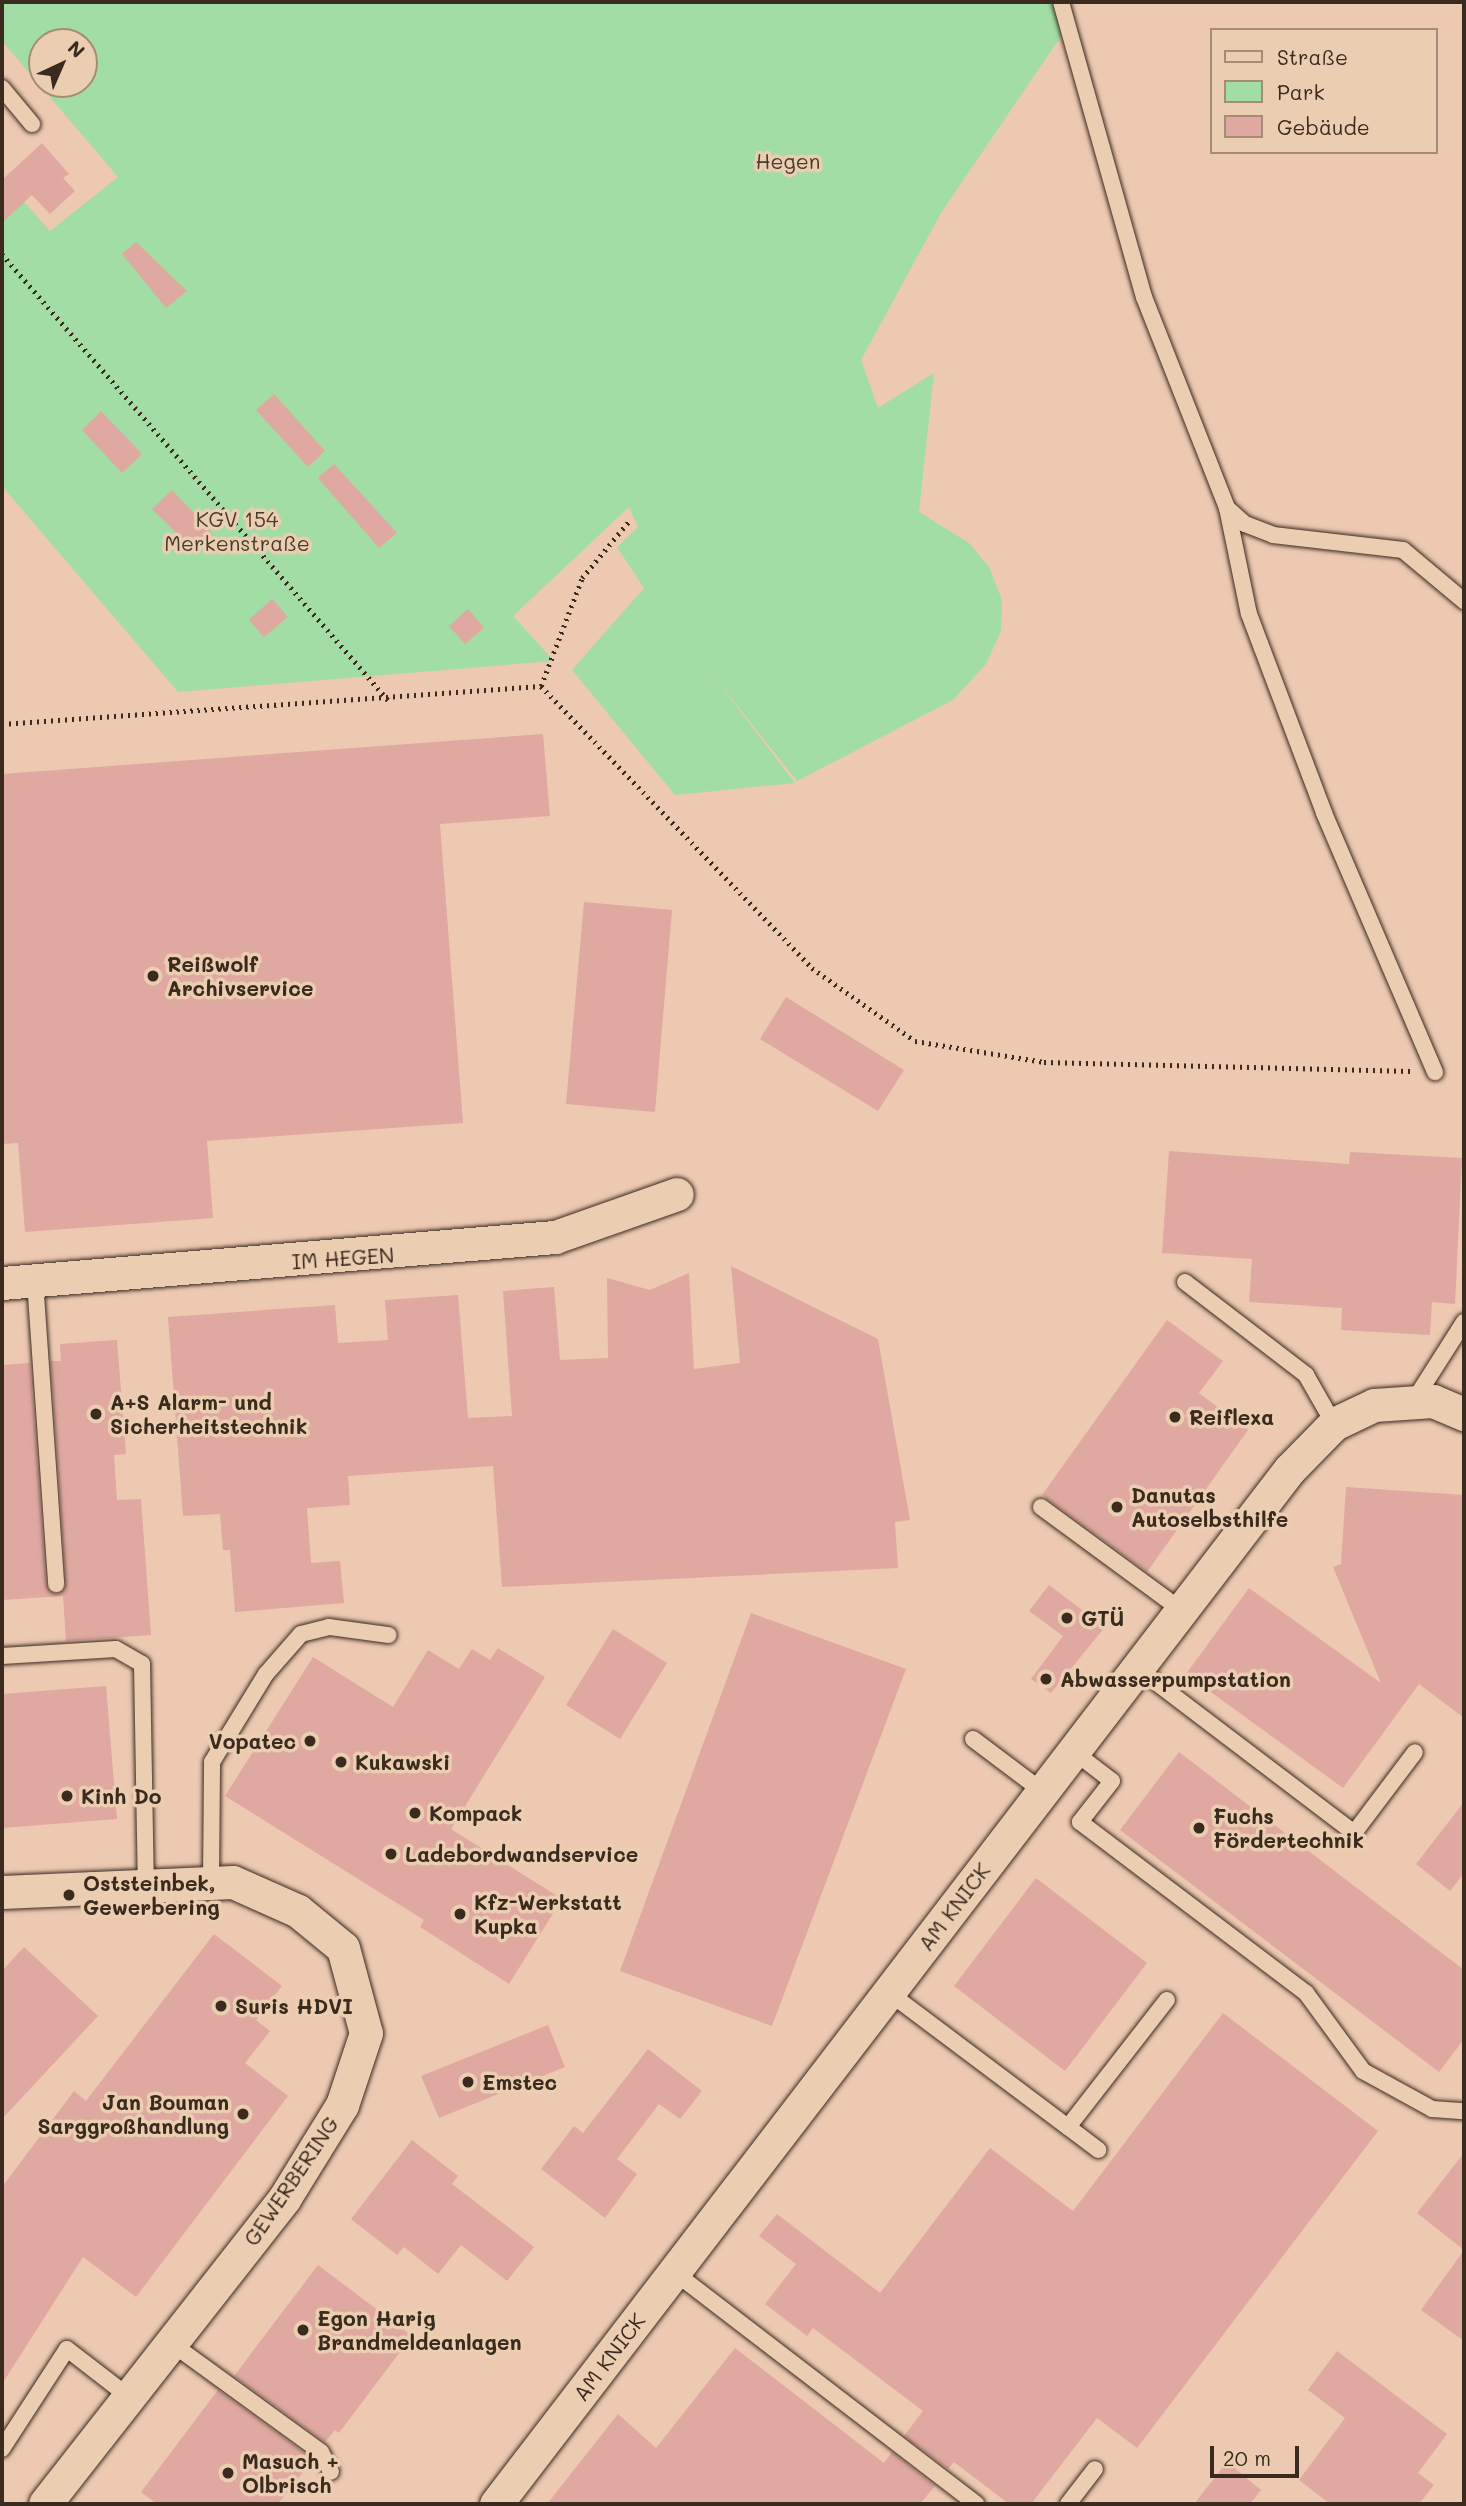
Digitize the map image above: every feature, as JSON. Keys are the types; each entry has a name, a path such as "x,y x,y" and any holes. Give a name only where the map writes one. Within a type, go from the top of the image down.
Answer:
{"street":[{"name":"IM HEGEN","path":"2,1283 555,1237 677,1194"},
{"name":"AM KNICK","path":"496,2504 1290,1469 1334,1424 1374,1405 1433,1401 1464,1414"},
{"name":"GEWERBERING","path":"2,1892 233,1882 298,1911 343,1948 366,2033 342,2105 284,2199 45,2504"}],"lane":[{"path":"1061,2 1144,297 1227,508 1249,614 1324,813 1435,1072"},
{"path":"2,88 32,124"},
{"path":"1227,508 1245,524 1273,535 1403,550 1464,601"},
{"path":"35,1281 56,1584"},
{"path":"1185,1282 1306,1375 1334,1424"},
{"path":"1413,1402 1464,1322"},
{"path":"1041,1507 1181,1610"},
{"path":"211,1882 212,1762 266,1674 301,1634 329,1627 388,1635"},
{"path":"2,1656 116,1649 142,1664 146,1884"},
{"path":"1137,1668 1354,1833 1415,1752"},
{"path":"973,1739 1042,1791"},
{"path":"1073,1751 1112,1781 1080,1822 1306,1993 1363,2071 1432,2109 1464,2111"},
{"path":"888,1993 1098,2150"},
{"path":"1068,2127 1167,2000"},
{"path":"674,2272 976,2504"},
{"path":"171,2343 321,2452 331,2472"},
{"path":"2,2449 67,2349 129,2397"},
{"path":"1068,2504 1095,2469"}],"path":[{"path":"2,254 389,700"},
{"path":"541,686 582,578 629,521"},
{"path":"2,724 389,700 541,686"},
{"path":"541,686 812,968 915,1041 1044,1062 1435,1072"}],"green space":[{"path":"2,2 1062,2 1070,23 941,213 861,360 878,408 934,373 919,512 969,543 989,567 1002,600 1001,631 986,664 953,700 797,781 711,673 795,783 675,795 572,670 644,588 617,547 638,527 629,507 513,616 554,661 178,692 2,486 2,177 50,231 118,177 51,98 98,98 98,28 28,28 28,71 2,41"}],"building":[{"path":"42,143 69,174 63,178 75,191 50,214 32,195 2,223 2,180"},
{"path":"136,242 187,291 166,308 122,254"},
{"path":"274,394 325,451 308,467 256,410"},
{"path":"101,411 142,454 122,473 82,430"},
{"path":"334,464 397,533 379,548 318,478"},
{"path":"172,490 213,534 195,551 152,509"},
{"path":"272,599 288,617 264,637 249,620"},
{"path":"468,609 484,628 465,644 449,626"},
{"path":"543,734 550,816 440,824 463,1123 207,1141 213,1218 25,1232 18,1143 2,1144 2,774"},
{"path":"584,902 672,910 655,1112 566,1104"},
{"path":"786,997 904,1070 878,1111 760,1039"},
{"path":"1169,1151 1349,1164 1350,1152 1462,1158 1455,1304 1432,1302 1430,1335 1341,1330 1342,1308 1249,1302 1252,1259 1162,1253"},
{"path":"731,1266 878,1339 910,1520 895,1522 898,1568 502,1587 493,1466 348,1476 350,1505 307,1508 311,1563 340,1561 344,1603 235,1612 230,1550 223,1550 220,1514 183,1516 168,1317 335,1305 338,1343 388,1340 385,1300 458,1295 468,1418 512,1416 503,1291 554,1287 560,1360 608,1358 607,1278 650,1290 689,1273 694,1369 740,1363"},
{"path":"1167,1320 1223,1361 1199,1393 1248,1430 1147,1572 1042,1495"},
{"path":"117,1340 126,1454 114,1455 117,1500 141,1499 151,1635 66,1641 63,1596 2,1600 2,1365 30,1363 46,1585 57,1594 66,1583 51,1361 61,1361 60,1344"},
{"path":"1346,1487 1464,1495 1464,1718 1419,1684 1343,1788 1186,1674 1249,1588 1381,1683 1333,1567 1341,1564"},
{"path":"1049,1585 1105,1627 1051,1693 1031,1679 1063,1636 1029,1611"},
{"path":"751,1613 906,1669 772,2026 620,1971"},
{"path":"613,1629 667,1663 620,1739 566,1705"},
{"path":"498,1648 545,1677 451,1829 562,1899 509,1984 420,1927 424,1920 225,1796 313,1657 393,1707 428,1650 459,1669 472,1649 490,1660"},
{"path":"106,1686 117,1819 2,1828 2,1694"},
{"path":"1179,1752 1464,1970 1464,2039 1439,2072 1120,1830"},
{"path":"1464,1802 1464,1873 1450,1891 1416,1864"},
{"path":"1036,1878 1147,1963 1065,2071 954,1986"},
{"path":"214,1934 282,1986 256,2020 270,2031 245,2063 288,2096 136,2297 83,2257 2,2384 2,2187 74,2091 86,2101"},
{"path":"24,1947 98,2016 2,2119 2,1971"},
{"path":"1223,2013 1378,2131 1137,2448 1097,2418 1031,2504 1009,2504 954,2462 948,2469 904,2436 923,2411 813,2328 807,2336 765,2304 796,2264 759,2236 777,2214 880,2293 990,2148 1073,2211"},
{"path":"548,2025 565,2067 439,2118 421,2076"},
{"path":"648,2049 702,2091 680,2119 659,2104 617,2159 637,2174 605,2218 541,2169 574,2126 583,2133"},
{"path":"412,2140 458,2176 452,2184 534,2247 507,2281 461,2245 438,2274 404,2247 397,2255 351,2219"},
{"path":"1464,2153 1464,2250 1417,2213"},
{"path":"1464,2250 1464,2341 1421,2310"},
{"path":"318,2265 412,2336 339,2433 335,2430 325,2442 234,2376"},
{"path":"735,2348 884,2463 892,2452 935,2486 920,2504 547,2504 618,2414 656,2448"},
{"path":"1337,2351 1447,2434 1418,2473 1434,2485 1419,2504 1330,2504 1299,2480 1345,2418 1308,2390"},
{"path":"218,2390 313,2459 278,2504 157,2504 141,2492"},
{"path":"1227,2462 1261,2490 1250,2504 1194,2504"}],"place":[{"name":"Reißwolf Archivservice","path":"153,976"},
{"name":"A+S Alarm- und Sicherheitstechnik","path":"96,1414"},
{"name":"Reiflexa","path":"1175,1417"},
{"name":"Danutas Autoselbsthilfe","path":"1117,1507"},
{"name":"GTÜ","path":"1067,1618"},
{"name":"Abwasserpumpstation","path":"1046,1679"},
{"name":"Vopatec","path":"310,1741"},
{"name":"Kukawski","path":"341,1762"},
{"name":"Kinh Do","path":"67,1796"},
{"name":"Kompack","path":"415,1813"},
{"name":"Fuchs Fördertechnik","path":"1199,1828"},
{"name":"Ladebordwandservice","path":"391,1854"},
{"name":"Oststeinbek, Gewerbering","path":"69,1895"},
{"name":"Kfz-Werkstatt Kupka","path":"460,1914"},
{"name":"Suris HDVI","path":"221,2006"},
{"name":"Emstec","path":"468,2082"},
{"name":"Jan Bouman Sarggroßhandlung","path":"243,2114"},
{"name":"Egon Harig Brandmeldeanlagen","path":"303,2330"},
{"name":"Masuch + Olbrisch","path":"228,2473"}],"park label":[{"name":"Hegen","path":"788,161"},
{"name":"KGV 154 Merkenstraße","path":"237,531"}]}
